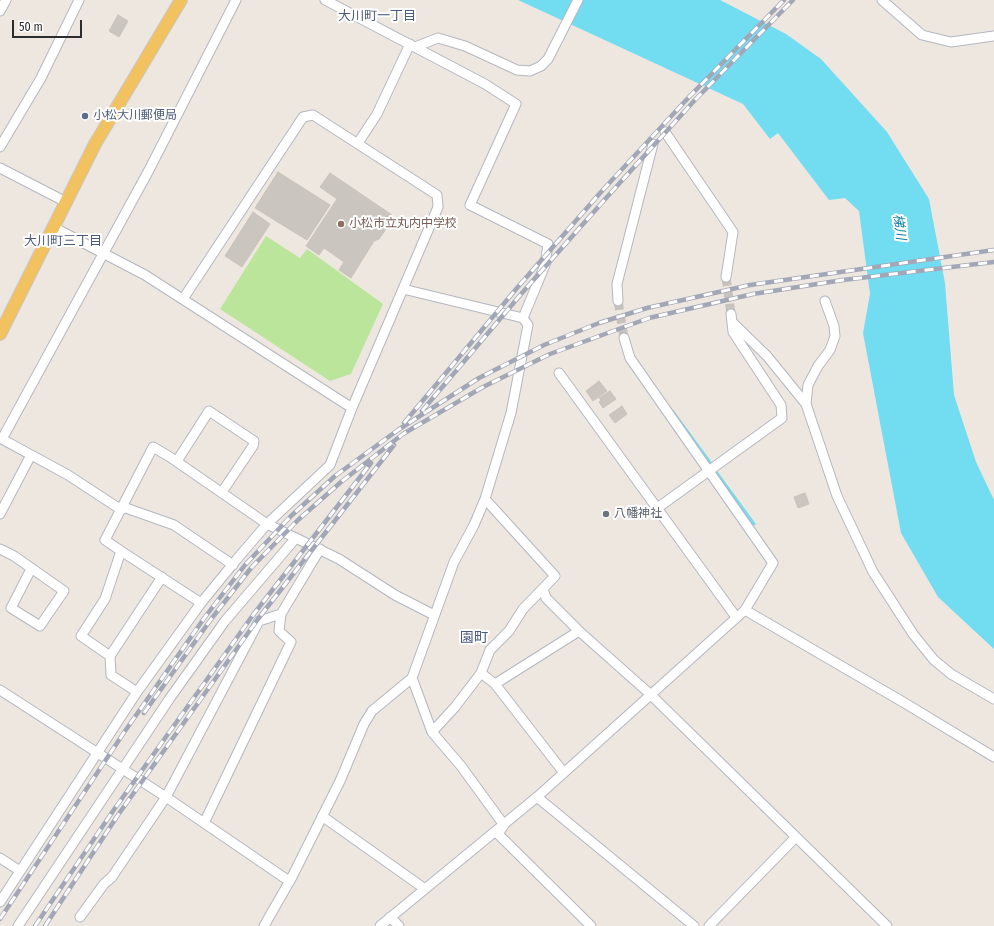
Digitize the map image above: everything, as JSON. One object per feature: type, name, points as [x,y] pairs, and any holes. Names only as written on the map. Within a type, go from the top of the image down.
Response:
[{"type":"main road","points":[[0,334],[95,144],[181,0]]},
{"type":"street","points":[[0,11],[6,0]]},
{"type":"street","points":[[0,147],[41,78],[79,0]]},
{"type":"street","points":[[233,565],[174,525],[126,508],[120,509],[68,475],[1,438],[148,170],[236,0]]},
{"type":"street","points":[[325,0],[485,84],[516,104],[470,205],[548,244],[545,265],[523,318]]},
{"type":"street","points":[[358,143],[377,114],[412,45],[438,38],[465,46],[512,69],[530,71],[541,66],[551,54],[578,0]]},
{"type":"street","points":[[882,0],[922,35],[951,42],[994,36]]},
{"type":"street","points":[[0,902],[138,692],[201,603],[267,524],[330,465],[352,408],[438,208],[437,196],[313,114],[303,117],[183,299]]},
{"type":"street","points":[[666,132],[734,232],[726,277]]},
{"type":"street","points":[[618,302],[617,284],[653,144]]},
{"type":"street","points":[[0,168],[66,202]]},
{"type":"street","points":[[53,227],[102,252],[183,299],[352,408]]},
{"type":"street","points":[[264,926],[289,881],[340,780],[364,724],[372,711],[412,678],[454,562],[485,499],[511,413],[524,338],[528,325],[523,318],[403,289]]},
{"type":"street","points":[[806,404],[808,385],[818,366],[830,350],[835,336],[834,326],[825,301]]},
{"type":"street","points":[[656,509],[782,418],[781,405],[733,332],[731,318],[767,356],[806,404],[838,496],[873,572],[913,634],[934,660],[951,674],[994,699]]},
{"type":"street","points":[[380,926],[537,797],[745,610],[773,564],[630,358],[624,338]]},
{"type":"street","points":[[559,373],[656,509],[736,617]]},
{"type":"street","points":[[177,461],[209,411],[254,441],[253,446],[222,492]]},
{"type":"street","points":[[201,603],[105,540],[153,447],[177,461],[267,524],[295,539],[320,549],[395,595],[434,615]]},
{"type":"street","points":[[0,514],[31,455]]},
{"type":"street","points":[[432,732],[455,707],[481,673],[490,650],[509,631],[523,609],[555,576],[485,499]]},
{"type":"street","points":[[18,926],[170,698],[225,621],[295,539]]},
{"type":"street","points":[[0,549],[32,569],[64,591],[40,626],[12,608],[32,569]]},
{"type":"street","points":[[204,823],[291,642],[279,630],[281,614],[320,549]]},
{"type":"street","points":[[110,656],[81,636],[105,599],[121,551]]},
{"type":"street","points":[[138,692],[111,675],[110,656],[162,577]]},
{"type":"street","points":[[543,589],[546,598],[579,631],[650,694],[887,926]]},
{"type":"street","points":[[745,610],[994,756]]},
{"type":"street","points":[[80,917],[104,884],[112,877],[166,797],[259,622],[281,614]]},
{"type":"street","points":[[495,684],[579,631]]},
{"type":"street","points":[[481,673],[495,684],[564,773]]},
{"type":"street","points":[[412,678],[432,732],[461,766],[504,825]]},
{"type":"street","points":[[0,690],[166,797],[289,881]]},
{"type":"street","points":[[537,797],[694,926]]},
{"type":"street","points":[[322,816],[425,889]]},
{"type":"street","points":[[504,825],[498,834],[591,926]]},
{"type":"street","points":[[709,926],[796,836]]},
{"type":"street","points":[[0,858],[20,871]]},
{"type":"street","points":[[390,917],[399,926]]},
{"type":"green space","points":[[266,236],[300,258],[307,249],[383,304],[351,374],[330,381],[220,309]]},
{"type":"water","name":"梯川","points":[[518,0],[720,0],[786,34],[821,59],[887,132],[929,199],[945,283],[954,395],[976,462],[994,500],[994,649],[938,597],[901,533],[863,333],[870,294],[859,211],[845,198],[829,200],[778,133],[770,139],[743,104]]},
{"type":"building","points":[[118,15],[128,21],[119,37],[109,31]]},
{"type":"building","points":[[278,172],[330,205],[307,240],[255,208]]},
{"type":"building","points":[[330,173],[392,215],[388,219],[388,226],[379,239],[374,241],[351,278],[339,270],[344,262],[324,248],[319,255],[306,246],[337,199],[320,187]]},
{"type":"building","points":[[253,212],[270,224],[242,267],[225,256]]},
{"type":"building","points":[[599,381],[607,391],[593,401],[586,391]]},
{"type":"building","points":[[610,391],[616,399],[603,408],[599,402],[601,400],[599,398]]},
{"type":"building","points":[[622,406],[627,414],[615,423],[609,415]]},
{"type":"building","points":[[805,493],[809,504],[798,508],[794,497]]},
{"type":"waterway","points":[[673,412],[711,464]]},
{"type":"waterway","points":[[716,472],[754,524]]},
{"type":"tunnel","points":[[726,277],[731,314]]},
{"type":"tunnel","points":[[618,301],[624,338]]},
{"type":"railway","points":[[404,423],[517,288],[601,192],[689,97],[784,0]]},
{"type":"railway","points":[[422,411],[522,293],[607,197],[694,101],[793,0]]},
{"type":"railway","points":[[0,919],[125,731],[205,617],[245,565],[291,516],[335,476],[398,430],[479,378],[544,345],[599,323],[647,308],[750,285],[994,250]]},
{"type":"railway","points":[[144,713],[212,618],[251,568],[298,520],[341,482],[403,434],[483,387],[550,354],[649,318],[753,294],[843,280],[994,262]]},
{"type":"railway","points":[[45,926],[118,815],[258,619],[394,445]]},
{"type":"railway","points":[[35,926],[113,811],[253,615],[371,463]]},
{"type":"place","name":"小松大川郵便局","points":[[85,116]]},
{"type":"place","name":"小松市立丸内中学校","points":[[341,224]]},
{"type":"place","name":"八幡神社","points":[[606,514]]},
{"type":"district","name":"大川町一丁目","points":[[377,16]]},
{"type":"district","name":"大川町三丁目","points":[[63,241]]},
{"type":"district","name":"園町","points":[[474,638]]}]
